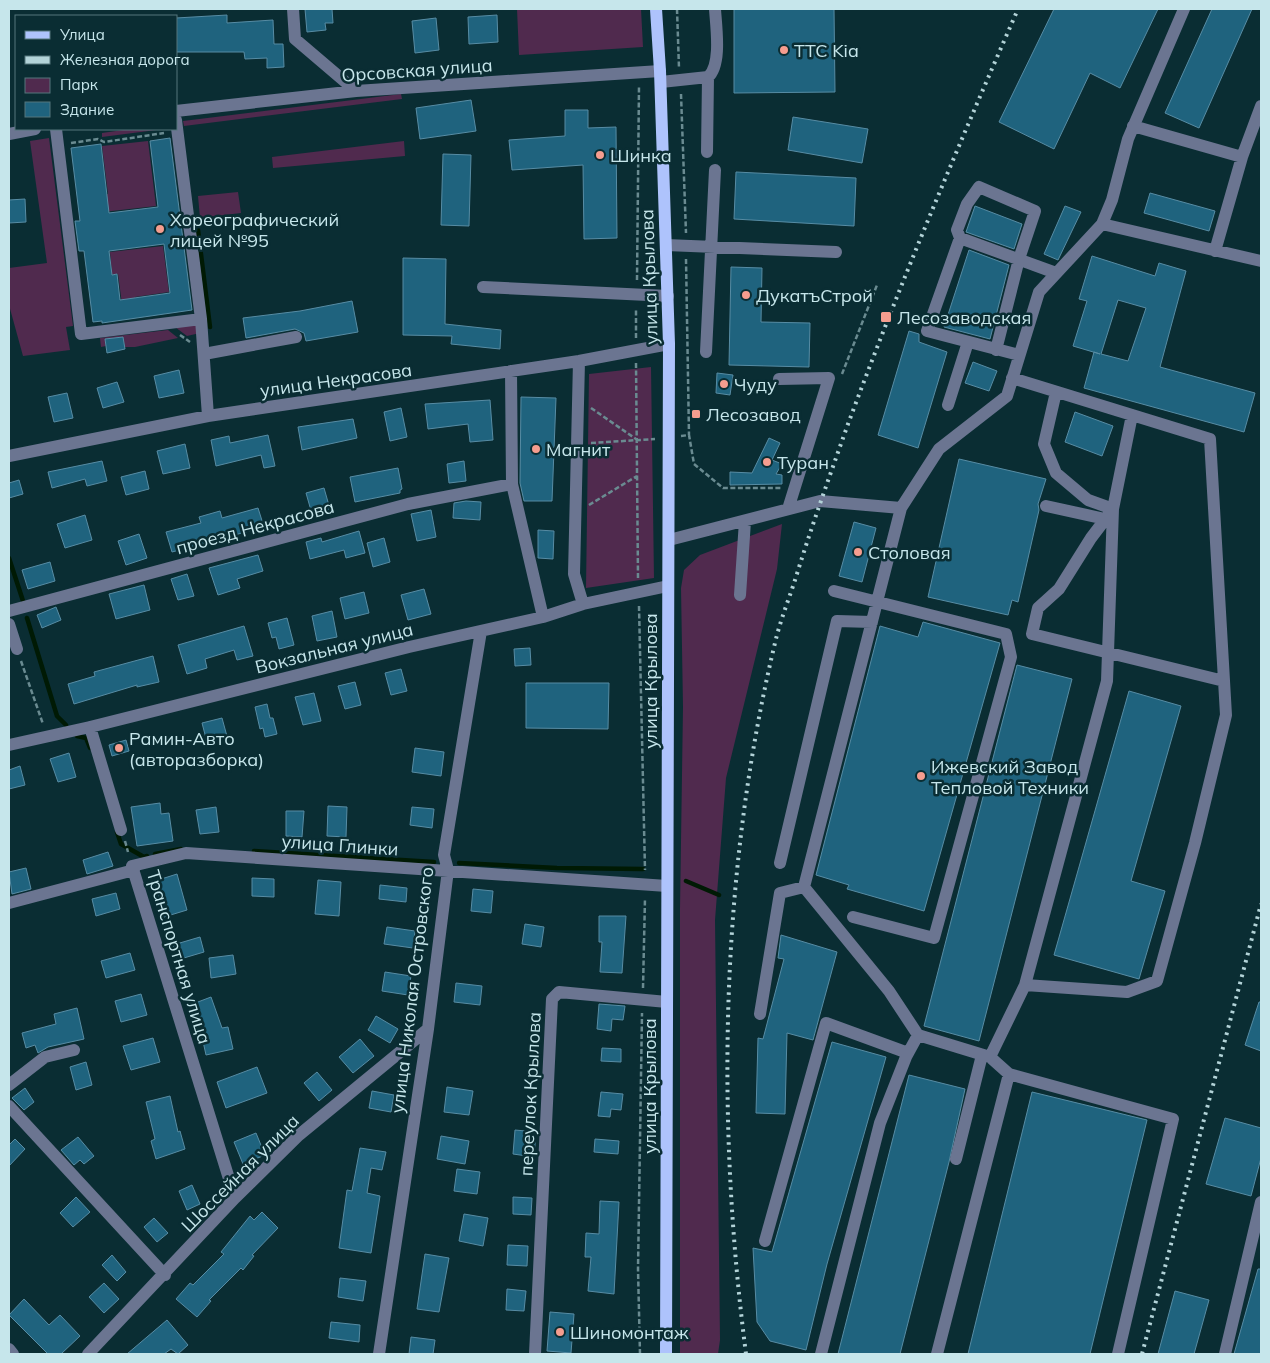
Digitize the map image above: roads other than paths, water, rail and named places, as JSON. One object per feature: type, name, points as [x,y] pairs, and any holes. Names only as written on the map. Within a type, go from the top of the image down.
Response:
[{"type":"main road","name":"улица Крылова","points":[[656,9],[661,76],[669,344],[666,1354]]},
{"type":"street","points":[[293,9],[295,39],[356,91]]},
{"type":"street","points":[[707,152],[708,77],[715,67],[715,9]]},
{"type":"street","points":[[804,887],[900,508],[939,449],[1006,396],[1039,292],[1102,224],[1112,200],[1133,126],[1184,9]]},
{"type":"street","name":"Орсовская улица","points":[[178,110],[356,91],[640,73],[680,80],[708,77]]},
{"type":"street","points":[[1215,251],[1242,157],[1261,106]]},
{"type":"street","points":[[1133,126],[1242,157]]},
{"type":"street","points":[[9,134],[30,130]]},
{"type":"street","points":[[56,130],[81,334],[201,318]]},
{"type":"street","points":[[178,130],[195,226],[208,416]]},
{"type":"street","points":[[706,352],[710,247],[716,170]]},
{"type":"street","points":[[996,350],[1019,259],[1035,211],[979,187],[967,204],[957,230],[960,238],[927,331],[996,350],[1019,355]]},
{"type":"street","points":[[1102,224],[1261,261]]},
{"type":"street","points":[[960,238],[1056,273]]},
{"type":"street","points":[[666,245],[836,252]]},
{"type":"street","points":[[484,287],[668,296]]},
{"type":"street","points":[[204,353],[296,338]]},
{"type":"street","points":[[948,404],[968,342]]},
{"type":"street","name":"улица Некрасова","points":[[9,456],[208,416],[579,361],[669,344]]},
{"type":"street","points":[[579,361],[574,574],[583,604]]},
{"type":"street","points":[[511,371],[512,484],[543,617]]},
{"type":"street","points":[[779,379],[829,378],[788,509]]},
{"type":"street","points":[[1012,378],[1210,439],[1226,715],[1195,843],[1157,981],[1127,992],[1025,985]]},
{"type":"street","points":[[1056,392],[1044,444],[1056,473],[1088,500],[1109,514]]},
{"type":"street","points":[[956,1159],[986,1056],[1025,985],[1107,681],[1109,652],[1109,514],[1132,415]]},
{"type":"street","name":"проезд Некрасова","points":[[9,611],[408,504],[512,484]]},
{"type":"street","points":[[669,540],[820,501],[900,508]]},
{"type":"street","points":[[1046,506],[1109,514]]},
{"type":"street","points":[[1109,514],[1059,589],[1038,608],[1032,634],[1224,681]]},
{"type":"street","points":[[740,595],[745,520]]},
{"type":"street","name":"Вокзальная улица","points":[[9,745],[90,727],[409,647],[543,617],[583,604],[668,586]]},
{"type":"street","points":[[834,591],[877,600],[1006,634],[1011,657],[934,938],[853,917]]},
{"type":"street","points":[[780,863],[837,621],[872,622]]},
{"type":"street","points":[[9,624],[17,649]]},
{"type":"street","name":"улица Николая Островского","points":[[380,1354],[428,1029],[448,870],[444,855],[480,631]]},
{"type":"street","points":[[90,727],[121,830]]},
{"type":"street","name":"улица Глинки","points":[[9,903],[186,853],[667,886]]},
{"type":"street","name":"Транспортная улица","points":[[133,868],[235,1198]]},
{"type":"street","points":[[760,1014],[780,893],[804,887]]},
{"type":"street","points":[[804,887],[888,991],[918,1035],[986,1056],[1009,1074],[1172,1119],[1118,1354]]},
{"type":"street","name":"переулок Крылова","points":[[535,1354],[552,999],[559,992],[667,1002]]},
{"type":"street","points":[[765,1242],[826,1023],[908,1053]]},
{"type":"street","name":"Шоссейная улица","points":[[88,1354],[165,1275],[235,1198],[299,1135],[428,1029]]},
{"type":"street","points":[[821,1354],[880,1123],[908,1053],[918,1035]]},
{"type":"street","points":[[9,1085],[45,1058],[74,1050]]},
{"type":"street","points":[[937,1354],[1009,1074]]},
{"type":"street","points":[[9,1106],[165,1275]]},
{"type":"street","points":[[1225,1354],[1261,1202]]},
{"type":"street","points":[[9,1349],[13,1354]]},
{"type":"waterway","points":[[198,230],[210,327]]},
{"type":"waterway","points":[[9,558],[24,604]]},
{"type":"waterway","points":[[27,618],[57,716],[66,725]]},
{"type":"waterway","points":[[77,736],[86,738],[90,748]]},
{"type":"waterway","points":[[117,832],[121,844],[144,857],[147,856]]},
{"type":"waterway","points":[[155,854],[181,849]]},
{"type":"waterway","points":[[254,851],[434,862]]},
{"type":"waterway","points":[[459,863],[557,868],[643,869]]},
{"type":"waterway","points":[[686,881],[719,895]]},
{"type":"railway","points":[[746,1354],[736,1266],[730,1177],[727,1087],[734,907],[743,818],[757,730],[779,626],[848,424],[930,215],[1018,9]]},
{"type":"railway","points":[[1142,1354],[1261,904]]},
{"type":"place","name":"ТТС Kia","points":[[784,50]]},
{"type":"place","name":"Шинка","points":[[600,155]]},
{"type":"place","name":"Хореографический лицей №95","points":[[160,229]]},
{"type":"place","name":"ДукатъСтрой","points":[[746,295]]},
{"type":"place","name":"Лесозаводская","points":[[886,317]]},
{"type":"place","name":"Чуду","points":[[724,384]]},
{"type":"place","name":"Лесозавод","points":[[696,414]]},
{"type":"place","name":"Магнит","points":[[536,449]]},
{"type":"place","name":"Туран","points":[[767,462]]},
{"type":"place","name":"Столовая","points":[[858,552]]},
{"type":"place","name":"Рамин-Авто (авторазборка)","points":[[119,748]]},
{"type":"place","name":"Ижевский Завод Тепловой Техники","points":[[921,776]]},
{"type":"place","name":"Шиномонтаж","points":[[560,1332]]}]
